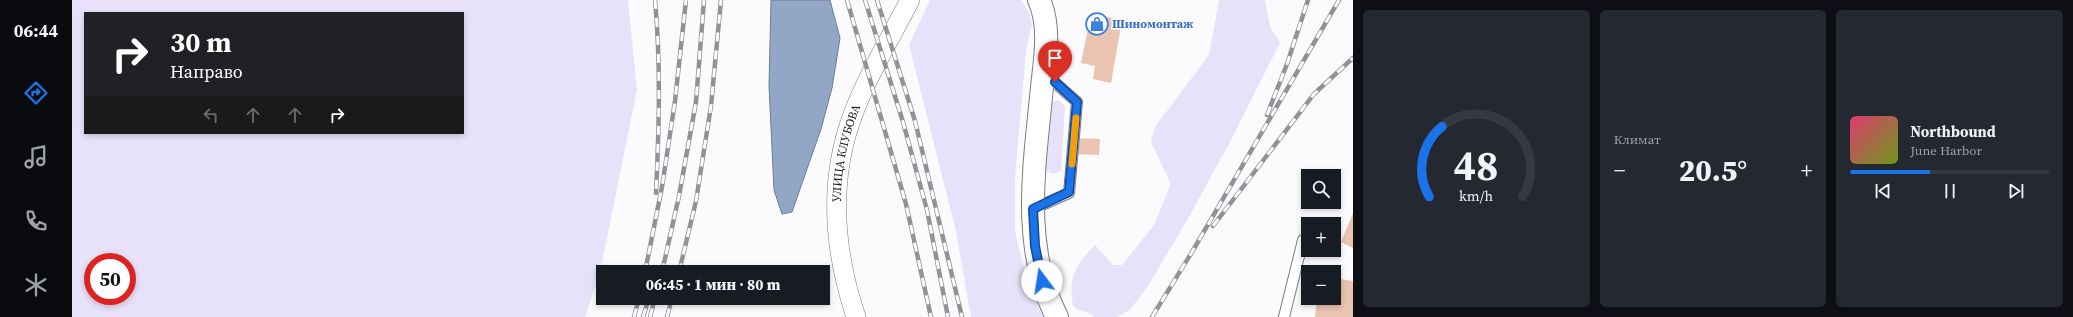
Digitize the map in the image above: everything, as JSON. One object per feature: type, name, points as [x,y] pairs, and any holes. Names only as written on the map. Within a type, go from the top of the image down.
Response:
[{"type":"main road","points":[[1039,0],[1043,11],[1045,29],[1044,73],[1033,209],[1038,263],[1046,293],[1057,317]]},
{"type":"street","name":"УЛИЦА КЛУБОВА","points":[[856,317],[841,256],[835,214],[838,176],[845,141],[852,117],[878,60],[910,0]]},
{"type":"lane","points":[[1033,209],[1069,192],[1077,102],[1044,73]]},
{"type":"lane","points":[[1284,317],[1301,248]]},
{"type":"shaded area","points":[[72,0],[628,0],[637,90],[601,265],[596,265],[596,284],[585,317],[72,317]]},
{"type":"shaded area","points":[[930,0],[1021,0],[1029,12],[1032,24],[1026,51],[1015,178],[1015,231],[1027,282],[1043,317],[971,317],[956,231],[909,45]]},
{"type":"shaded area","points":[[1219,0],[1265,0],[1270,27],[1280,43],[1231,140],[1189,217],[1148,286],[1130,310],[1117,317],[1094,317],[1089,313],[1078,310],[1073,306],[1072,279],[1082,259],[1095,245],[1113,265],[1122,265],[1154,225],[1171,184],[1151,142],[1155,127],[1209,55]]},
{"type":"shaded area","points":[[1059,100],[1065,106],[1061,171],[1053,174],[1046,171],[1045,168],[1050,105],[1054,101]]},
{"type":"water","points":[[771,0],[830,0],[840,38],[832,88],[821,129],[792,212],[782,214],[774,190],[769,85]]},
{"type":"building","points":[[1091,14],[1122,20],[1111,83],[1093,79],[1095,66],[1081,63]]},
{"type":"building","points":[[1069,138],[1100,139],[1099,155],[1069,154]]},
{"type":"building","points":[[1353,213],[1353,248],[1341,242]]},
{"type":"building","points":[[1341,279],[1353,281],[1353,317],[1315,317],[1316,305],[1341,305]]},
{"type":"railway","points":[[655,0],[659,96],[656,193]]},
{"type":"railway","points":[[646,265],[662,187],[675,101],[686,0]]},
{"type":"railway","points":[[664,265],[679,196],[696,102],[704,0]]},
{"type":"railway","points":[[681,265],[696,201],[711,106],[721,0]]},
{"type":"railway","points":[[847,0],[906,204],[931,317]]},
{"type":"railway","points":[[865,0],[903,122],[927,210],[948,317]]},
{"type":"railway","points":[[877,0],[915,121],[962,317]]},
{"type":"railway","points":[[1267,115],[1287,64],[1308,0]]},
{"type":"railway","points":[[1152,317],[1192,252],[1339,0]]},
{"type":"railway","points":[[1213,226],[1314,94],[1353,58]]},
{"type":"railway","points":[[634,317],[637,305]]},
{"type":"railway","points":[[643,317],[647,305]]},
{"type":"railway","points":[[650,317],[653,305]]},
{"type":"railway","points":[[667,317],[670,305]]},
{"type":"slow traffic","points":[[1072,164],[1076,118]]},
{"type":"place","name":"Шиномонтаж","points":[[1097,24]]},
{"type":"route","points":[[1042,281],[1036,257],[1033,209],[1069,192],[1077,102],[1055,82]]}]
